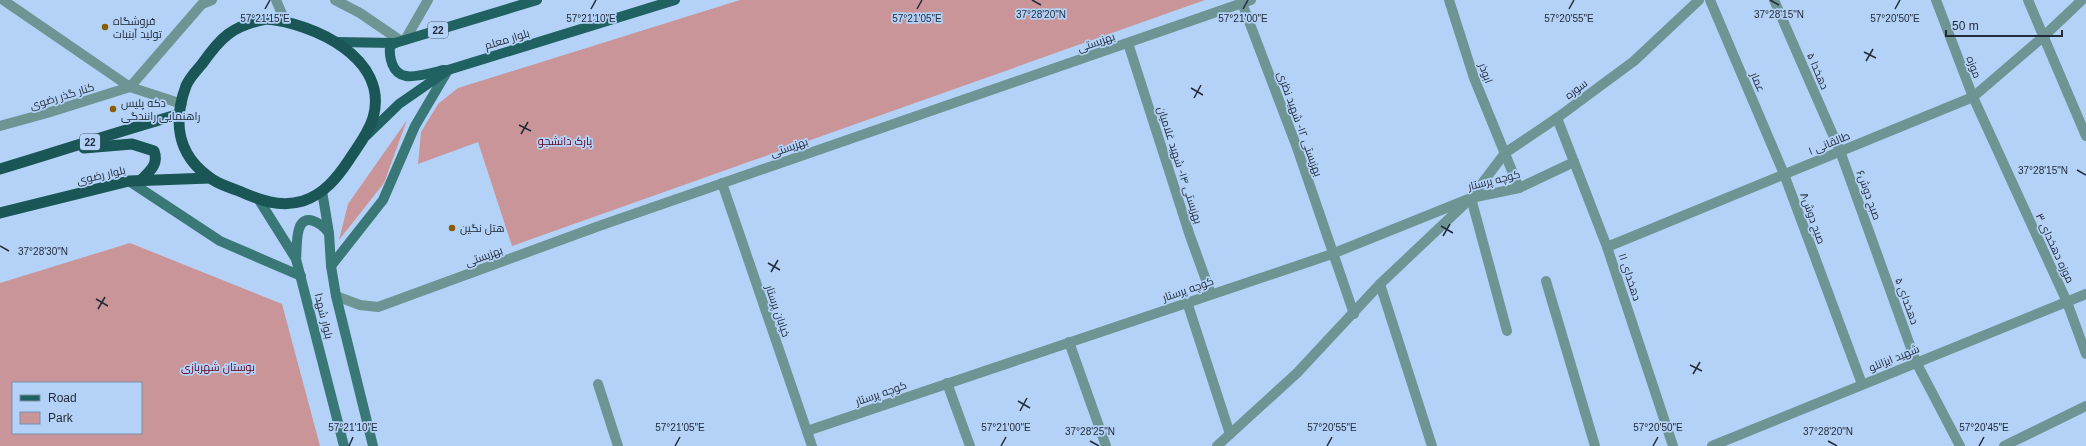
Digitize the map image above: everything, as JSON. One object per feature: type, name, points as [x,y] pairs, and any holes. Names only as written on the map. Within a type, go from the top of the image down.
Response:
[{"type":"highway","points":[[266,19],[285,20],[336,42],[354,54],[368,72],[374,94],[373,117],[365,137],[337,177],[322,191],[302,201],[280,204],[259,200],[210,178],[194,164],[183,146],[178,126],[186,85],[215,46],[228,32],[246,23],[266,19]]},
{"type":"highway","name":"22","points":[[0,169],[70,148],[181,109]]},
{"type":"highway","points":[[70,148],[105,148],[132,144],[146,147],[154,151],[157,158],[155,165],[141,180]]},
{"type":"highway","name":"بلوار رضوی","points":[[0,213],[129,181],[210,178]]},
{"type":"main road","name":"22","points":[[336,42],[401,41],[537,0]]},
{"type":"main road","name":"بلوار معلم","points":[[365,137],[399,104],[448,70],[675,0]]},
{"type":"main road","points":[[401,41],[390,46],[389,53],[394,68],[400,73],[407,76],[448,70]]},
{"type":"main road","points":[[331,266],[383,200],[415,126],[448,70]]},
{"type":"main road","points":[[129,181],[220,241],[301,276]]},
{"type":"main road","name":"بلوار شهدا","points":[[322,191],[329,234],[331,266],[336,296],[373,446]]},
{"type":"main road","name":"بلوار شهدا","points":[[259,200],[296,259],[344,446]]},
{"type":"main road","points":[[296,259],[299,229],[303,222],[311,219],[321,223],[329,234]]},
{"type":"street","points":[[3,0],[130,86],[181,109]]},
{"type":"street","points":[[130,86],[202,4],[212,0]]},
{"type":"street","points":[[276,0],[285,20]]},
{"type":"street","points":[[335,0],[360,13],[401,41],[428,0]]},
{"type":"street","name":"ابوذر","points":[[1449,0],[1474,78],[1520,188]]},
{"type":"street","name":"سوره","points":[[1217,446],[1297,373],[1354,314],[1380,284],[1471,198],[1505,153],[1557,118],[1634,61],[1699,0]]},
{"type":"street","name":"عمار","points":[[1710,0],[1784,174]]},
{"type":"street","name":"دهخدا ۵","points":[[1774,0],[1840,151]]},
{"type":"street","name":"موزه","points":[[1936,0],[1973,97],[2018,199]]},
{"type":"street","points":[[2028,0],[2086,136]]},
{"type":"street","name":"طالقانی ۱","points":[[1607,247],[1973,97],[2044,36],[2082,0]]},
{"type":"street","name":"بهزیستی","points":[[336,296],[360,305],[378,307],[722,183],[1246,2]]},
{"type":"street","name":"بهزیستی ۱۲- شهید نظری","points":[[1246,2],[1354,314]]},
{"type":"street","name":"بهزیستی ۱۴- شهید غلامیان","points":[[1128,43],[1190,236],[1211,294]]},
{"type":"street","name":"کنار گذر رضوی","points":[[0,126],[48,113],[130,86]]},
{"type":"street","name":"دهخدای ۱۱","points":[[1557,118],[1607,247],[1672,446]]},
{"type":"street","name":"صبح دوش۶","points":[[1840,151],[1875,248]]},
{"type":"street","name":"کوچه پرستار","points":[[807,431],[1332,254],[1471,198],[1520,188],[1574,162]]},
{"type":"street","name":"صبح دوش۸","points":[[1784,174],[1862,384]]},
{"type":"street","name":"خیابان پرستار","points":[[722,183],[812,446]]},
{"type":"street","points":[[1471,198],[1507,331]]},
{"type":"street","name":"موزه دهخدای ۳","points":[[2018,199],[2067,302],[2086,354]]},
{"type":"street","name":"دهخدای ۵","points":[[1875,248],[1916,362],[1960,446]]},
{"type":"street","points":[[1546,281],[1595,446]]},
{"type":"street","points":[[1380,284],[1432,446]]},
{"type":"street","name":"شهید ایزانلو","points":[[1712,446],[2086,294]]},
{"type":"street","points":[[1187,302],[1230,434]]},
{"type":"street","points":[[1069,342],[1106,446]]},
{"type":"street","points":[[947,383],[970,446]]},
{"type":"street","points":[[598,384],[618,446]]},
{"type":"street","points":[[2004,446],[2086,406]]},
{"type":"green space","name":"پارک دانشجو","points":[[740,0],[1205,0],[512,246],[478,142],[418,164],[421,132],[438,104],[458,88]]},
{"type":"green space","points":[[407,120],[384,183],[339,240],[348,204]]},
{"type":"green space","name":"بوستان شهربازی","points":[[130,243],[282,304],[320,446],[0,446],[0,283]]},
{"type":"place","name":"فروشگاه تولید آبنبات","points":[[105,27]]},
{"type":"place","name":"دکه پلیس راهنمایی رانندگی","points":[[113,109]]},
{"type":"place","name":"هتل نگین","points":[[452,228]]}]
